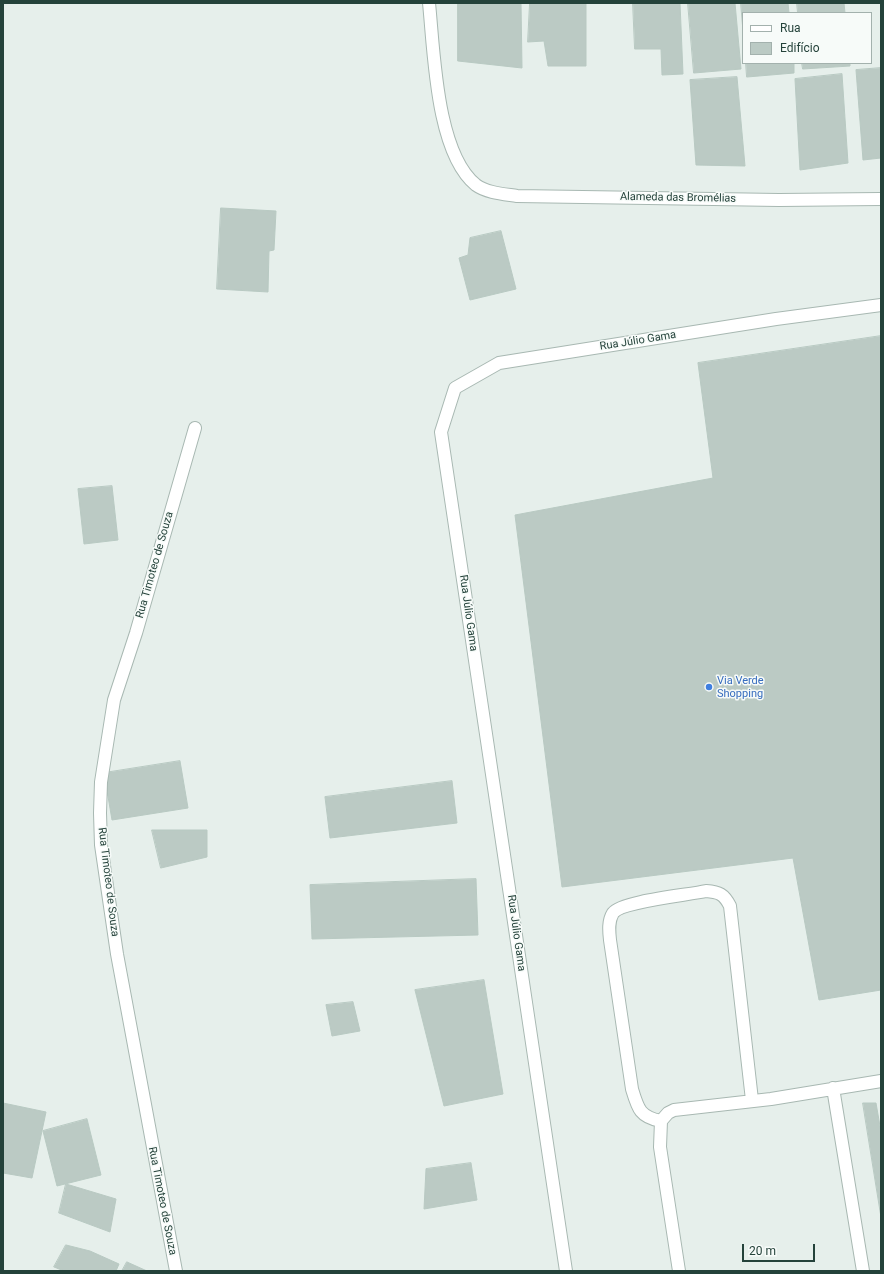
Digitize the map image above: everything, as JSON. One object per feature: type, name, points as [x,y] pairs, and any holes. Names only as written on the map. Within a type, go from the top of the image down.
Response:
[{"type":"street","name":"Alameda das Bromélias","points":[[429,3],[441,110],[459,166],[476,186],[496,193],[517,196],[779,200],[881,199]]},
{"type":"street","name":"Rua Júlio Gama","points":[[566,1271],[441,432],[455,388],[499,363],[776,319],[881,305]]},
{"type":"street","name":"Rua Timoteo de Souza","points":[[176,1271],[118,954],[101,845],[100,814],[101,782],[114,700],[136,633],[195,428]]},
{"type":"street","points":[[661,1121],[645,1116],[636,1103],[632,1089],[610,940],[610,920],[614,912],[629,904],[706,891],[724,895],[730,906],[752,1100]]},
{"type":"street","points":[[679,1271],[660,1147],[661,1121],[668,1113],[674,1110],[771,1099],[881,1081]]},
{"type":"street","points":[[833,1088],[863,1271]]},
{"type":"building","points":[[458,3],[521,3],[522,68],[458,61]]},
{"type":"building","points":[[530,3],[586,3],[586,66],[548,66],[544,41],[528,42]]},
{"type":"building","points":[[633,3],[680,3],[683,74],[662,75],[661,49],[635,49]]},
{"type":"building","points":[[688,3],[735,3],[741,69],[694,73]]},
{"type":"building","points":[[741,3],[788,3],[789,12],[742,12],[742,17]]},
{"type":"building","points":[[797,3],[844,3],[845,12],[798,12]]},
{"type":"building","points":[[746,64],[794,64],[794,73],[747,77]]},
{"type":"building","points":[[802,64],[850,64],[850,66],[803,69]]},
{"type":"building","points":[[881,68],[881,158],[863,160],[856,70]]},
{"type":"building","points":[[842,74],[848,163],[800,170],[795,79]]},
{"type":"building","points":[[737,77],[745,166],[696,165],[690,80]]},
{"type":"building","points":[[221,208],[276,211],[274,250],[269,251],[268,292],[217,289]]},
{"type":"building","points":[[501,231],[516,289],[470,300],[459,258],[468,255],[470,238]]},
{"type":"building","name":"Via Verde Shopping","points":[[881,336],[881,990],[819,1000],[793,858],[562,887],[515,515],[713,478],[698,363]]},
{"type":"building","points":[[112,486],[118,540],[84,544],[78,489]]},
{"type":"building","points":[[180,761],[188,808],[112,820],[104,773]]},
{"type":"building","points":[[452,781],[457,823],[330,838],[325,797]]},
{"type":"building","points":[[152,830],[207,830],[207,857],[161,868]]},
{"type":"building","points":[[476,879],[478,935],[312,939],[310,885]]},
{"type":"building","points":[[484,980],[503,1094],[444,1106],[415,990]]},
{"type":"building","points":[[353,1002],[360,1031],[332,1036],[326,1005]]},
{"type":"building","points":[[3,1103],[46,1112],[32,1178],[3,1173]]},
{"type":"building","points":[[863,1103],[876,1103],[881,1132],[881,1217]]},
{"type":"building","points":[[87,1119],[101,1175],[57,1186],[43,1131]]},
{"type":"building","points":[[471,1163],[477,1200],[424,1209],[426,1169]]},
{"type":"building","points":[[66,1184],[116,1199],[110,1232],[59,1213]]},
{"type":"building","points":[[66,1245],[90,1251],[119,1264],[116,1271],[64,1271],[54,1267]]},
{"type":"building","points":[[127,1262],[147,1271],[122,1271]]},
{"type":"place","name":"Via Verde Shopping","points":[[709,687]]}]
